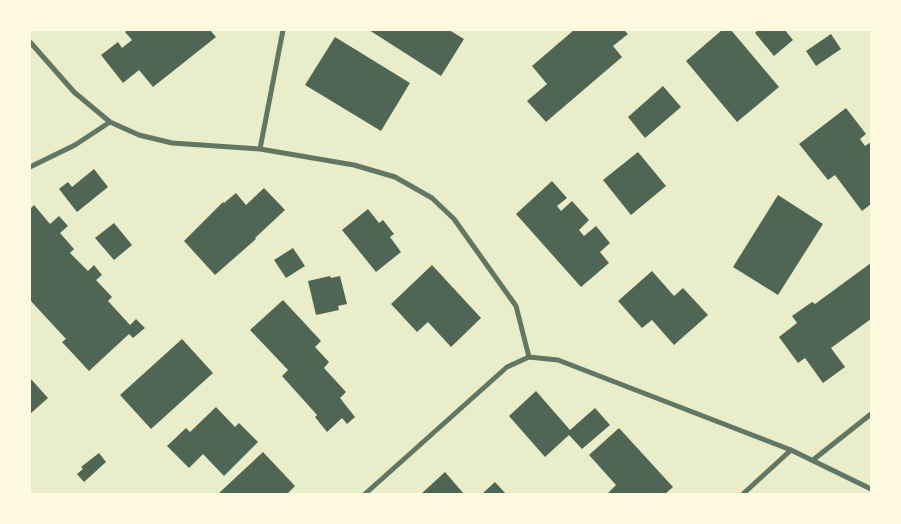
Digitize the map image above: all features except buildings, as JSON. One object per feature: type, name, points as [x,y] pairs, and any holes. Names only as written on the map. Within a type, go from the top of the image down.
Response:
[{"type":"street","points":[[260,149],[283,30]]},
{"type":"street","points":[[30,42],[74,92],[110,122],[140,134],[172,143],[260,149],[354,165],[395,177],[432,198],[454,219],[516,306],[529,356]]},
{"type":"street","points":[[30,167],[75,145],[110,122]]},
{"type":"street","points":[[365,494],[507,367],[529,356],[558,360],[791,450],[871,489]]},
{"type":"street","points":[[813,460],[871,414]]},
{"type":"street","points":[[743,494],[791,450]]}]
